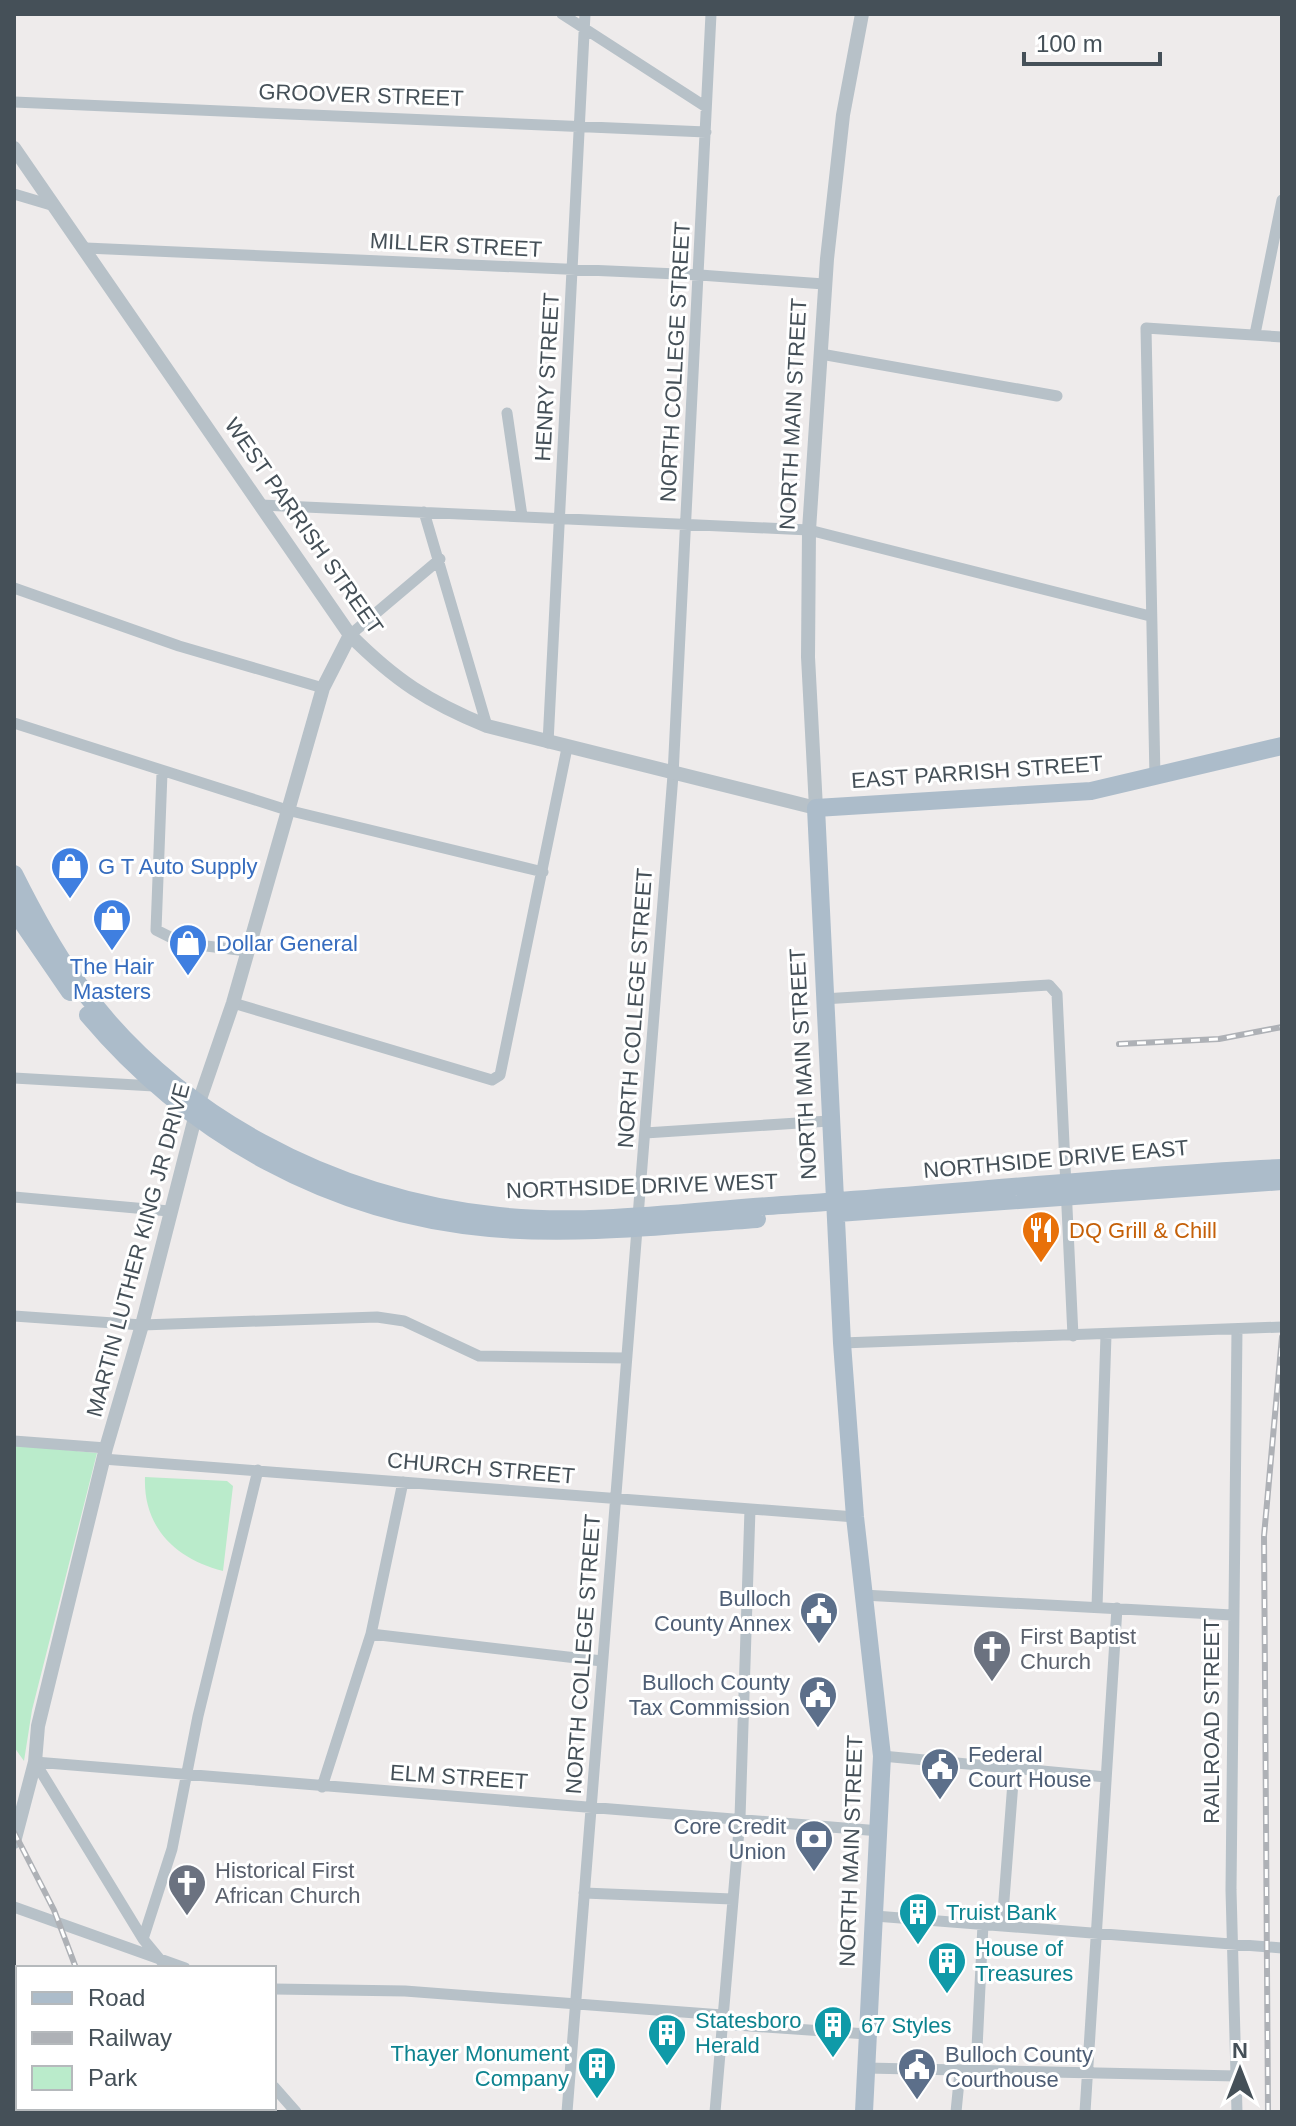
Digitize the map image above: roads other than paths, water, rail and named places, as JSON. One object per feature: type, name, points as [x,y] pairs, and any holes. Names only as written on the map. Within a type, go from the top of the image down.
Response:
[{"type":"main road","name":"EAST PARRISH STREET","points":[[816,808],[1091,791],[1282,746]]},
{"type":"main road","name":"NORTH MAIN STREET","points":[[816,808],[842,1343],[855,1517],[882,1756],[864,2112]]},
{"type":"main road","name":"NORTHSIDE DRIVE WEST","points":[[14,874],[75,980],[152,1066],[240,1147],[310,1182],[417,1217],[518,1230],[834,1208]]},
{"type":"main road","name":"NORTHSIDE DRIVE WEST","points":[[14,902],[47,961],[121,1055],[154,1086],[197,1110]]},
{"type":"main road","name":"NORTHSIDE DRIVE EAST","points":[[834,1208],[1282,1168]]},
{"type":"main road","name":"NORTHSIDE DRIVE EAST","points":[[1065,1189],[1282,1181]]},
{"type":"street","points":[[562,14],[706,107]]},
{"type":"street","name":"HENRY STREET","points":[[548,743],[585,14]]},
{"type":"street","name":"NORTH COLLEGE STREET","points":[[567,2112],[673,775],[711,14]]},
{"type":"street","name":"NORTH MAIN STREET","points":[[816,808],[808,657],[809,530],[824,284],[843,115],[862,14]]},
{"type":"street","name":"GROOVER STREET","points":[[14,102],[578,124],[706,132]]},
{"type":"street","name":"WEST PARRISH STREET","points":[[14,148],[51,205],[86,248],[350,635],[408,688],[436,705],[487,726],[673,775],[816,808]]},
{"type":"street","points":[[14,194],[51,205]]},
{"type":"street","points":[[1255,334],[1282,200]]},
{"type":"street","name":"MILLER STREET","points":[[86,248],[700,275],[824,284]]},
{"type":"street","points":[[1155,778],[1144,366],[1146,328],[1282,337]]},
{"type":"street","points":[[821,354],[1057,396]]},
{"type":"street","points":[[507,413],[522,516]]},
{"type":"street","points":[[261,505],[809,530],[1150,616]]},
{"type":"street","points":[[424,512],[487,726]]},
{"type":"street","name":"MARTIN LUTHER KING JR DRIVE","points":[[14,1842],[35,1762],[38,1726],[169,1211],[197,1110],[233,1003],[323,688],[350,635],[440,559]]},
{"type":"street","points":[[14,588],[179,646],[323,688]]},
{"type":"street","points":[[14,723],[162,773],[287,810],[543,872]]},
{"type":"street","points":[[233,1003],[492,1080],[500,1075],[567,748]]},
{"type":"street","points":[[162,773],[156,930],[182,943],[247,951]]},
{"type":"street","points":[[823,999],[1049,985],[1057,994],[1073,1336]]},
{"type":"street","points":[[14,1078],[154,1086]]},
{"type":"street","points":[[645,1133],[829,1121]]},
{"type":"street","points":[[14,1197],[169,1211]]},
{"type":"street","points":[[14,1316],[142,1325],[377,1317],[404,1321],[479,1356],[626,1358]]},
{"type":"street","points":[[842,1343],[1282,1327]]},
{"type":"street","name":"RAILROAD STREET","points":[[1237,1329],[1232,1615],[1237,2112]]},
{"type":"street","points":[[1097,1607],[1106,1335]]},
{"type":"street","name":"CHURCH STREET","points":[[14,1441],[258,1470],[855,1517]]},
{"type":"street","points":[[143,1939],[172,1849],[186,1775],[258,1470]]},
{"type":"street","points":[[322,1787],[371,1634],[403,1482]]},
{"type":"street","points":[[715,2112],[740,1818],[750,1509]]},
{"type":"street","points":[[863,1595],[1232,1615]]},
{"type":"street","points":[[1085,2112],[1117,1608]]},
{"type":"street","points":[[371,1634],[602,1661]]},
{"type":"street","points":[[882,1756],[1106,1777]]},
{"type":"street","points":[[35,1762],[143,1939],[163,1964]]},
{"type":"street","name":"ELM STREET","points":[[35,1762],[880,1831]]},
{"type":"street","points":[[1002,1926],[1014,1769]]},
{"type":"street","points":[[584,1893],[732,1899]]},
{"type":"street","points":[[14,1907],[163,1964]]},
{"type":"street","points":[[875,1916],[1282,1948]]},
{"type":"street","points":[[976,2069],[983,1924]]},
{"type":"street","points":[[276,1989],[405,1991],[575,2004],[867,2034]]},
{"type":"street","points":[[866,2068],[1237,2076]]},
{"type":"street","points":[[956,2112],[960,2071]]},
{"type":"street","points":[[276,2089],[296,2112]]},
{"type":"railway","points":[[1119,1044],[1219,1039],[1282,1027]]},
{"type":"railway","points":[[1268,2112],[1264,1536],[1282,1337]]},
{"type":"railway","points":[[14,1832],[54,1910],[75,1966]]},
{"type":"place","name":"G T Auto Supply","points":[[70,900]]},
{"type":"place","name":"The Hair Masters","points":[[112,952]]},
{"type":"place","name":"Dollar General","points":[[188,977]]},
{"type":"place","name":"DQ Grill & Chill","points":[[1041,1264]]},
{"type":"place","name":"Bulloch County Annex","points":[[819,1645]]},
{"type":"place","name":"First Baptist Church","points":[[992,1683]]},
{"type":"place","name":"Bulloch County Tax Commission","points":[[818,1729]]},
{"type":"place","name":"Federal Court House","points":[[940,1801]]},
{"type":"place","name":"Core Credit Union","points":[[814,1873]]},
{"type":"place","name":"Historical First African Church","points":[[187,1917]]},
{"type":"place","name":"Truist Bank","points":[[918,1946]]},
{"type":"place","name":"House of Treasures","points":[[947,1995]]},
{"type":"place","name":"67 Styles","points":[[833,2059]]},
{"type":"place","name":"Statesboro Herald","points":[[667,2067]]},
{"type":"place","name":"Thayer Monument Company","points":[[597,2100]]},
{"type":"place","name":"Bulloch County Courthouse","points":[[917,2101]]}]
